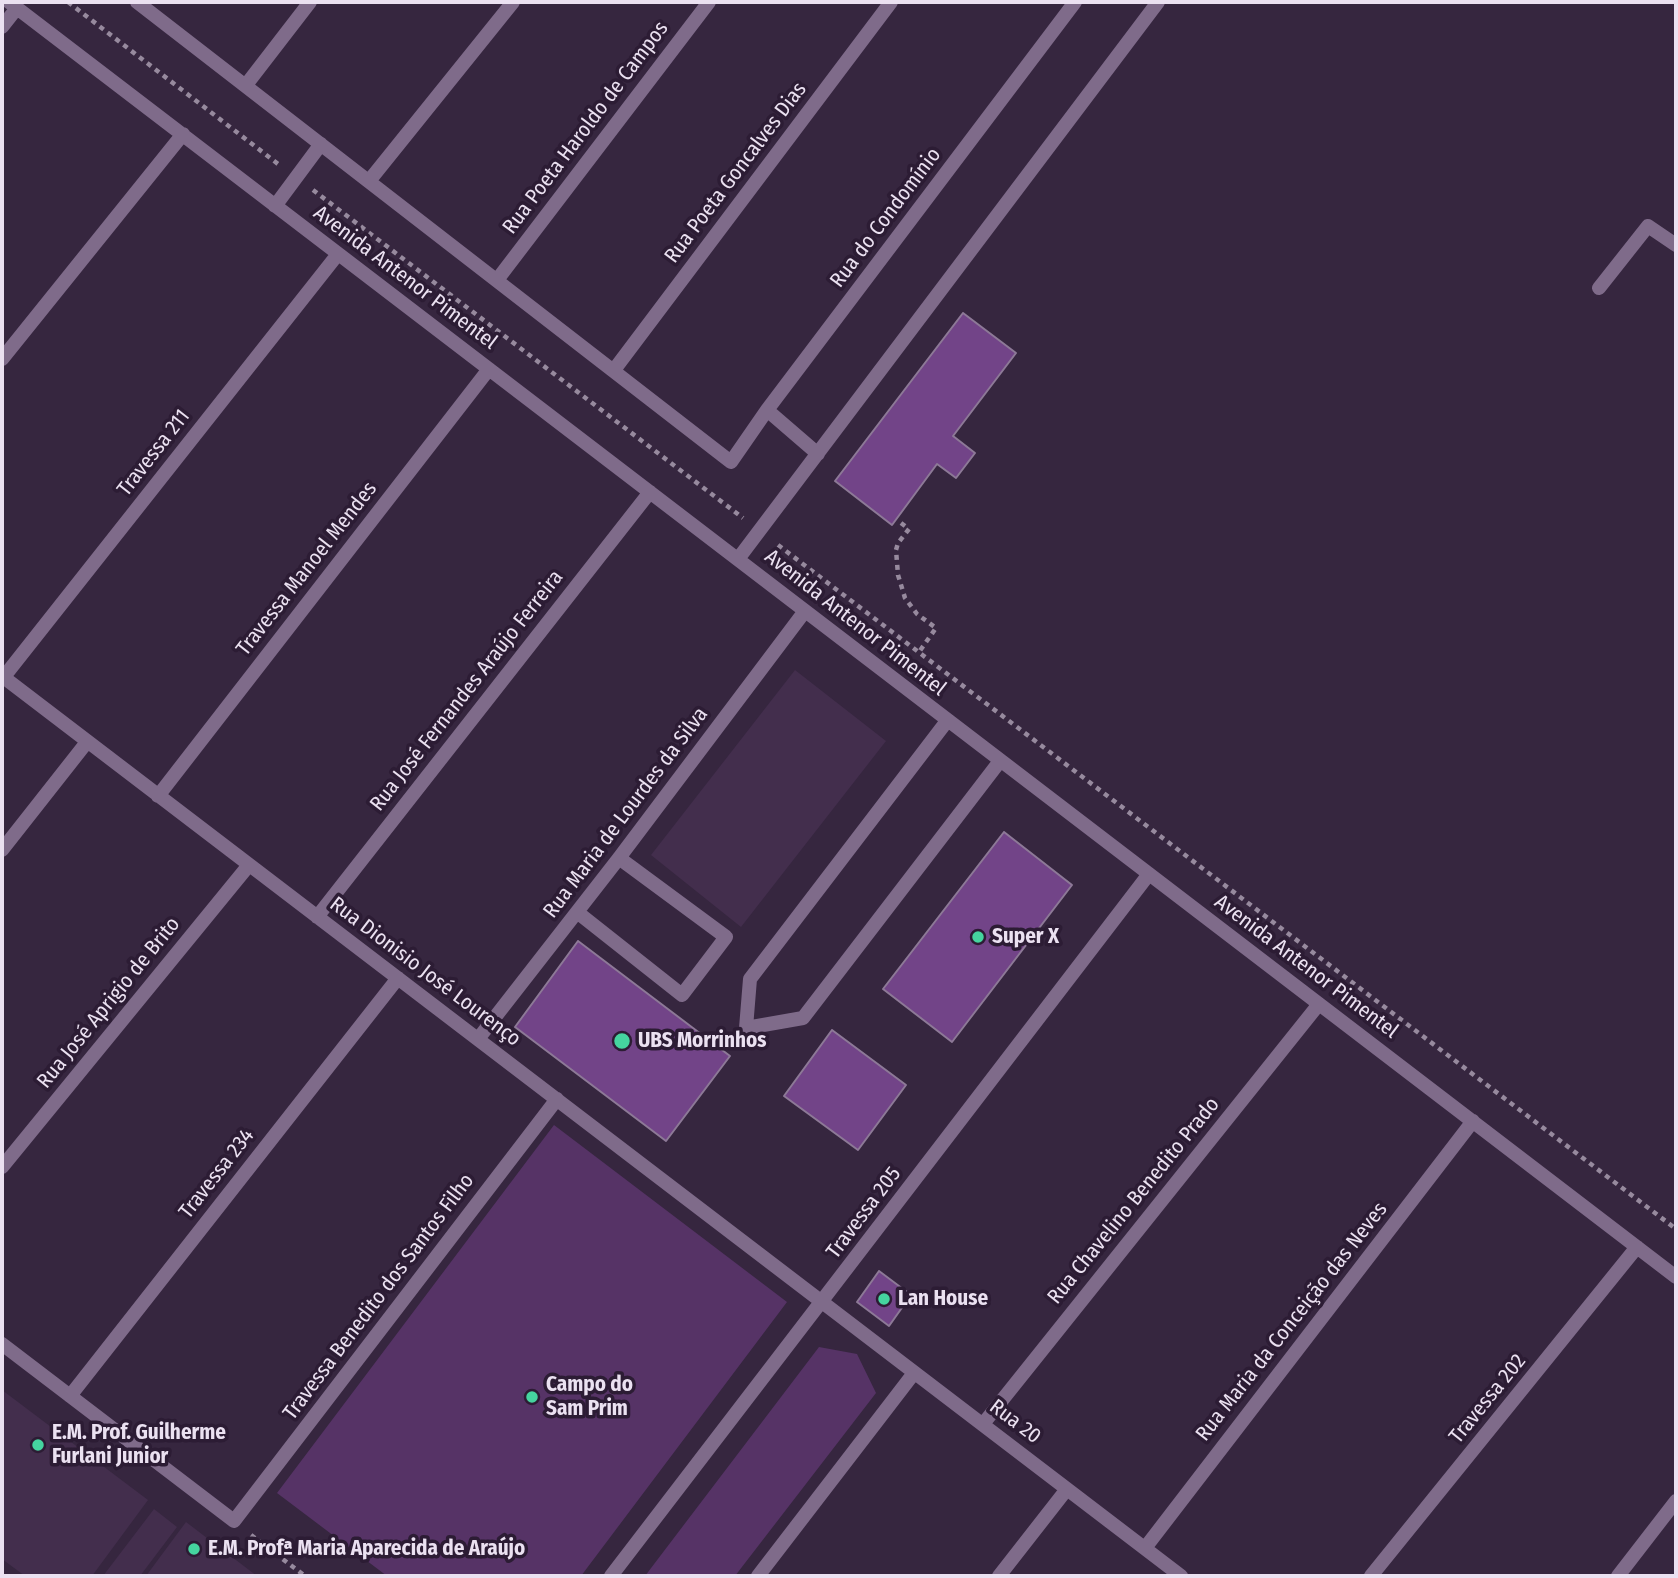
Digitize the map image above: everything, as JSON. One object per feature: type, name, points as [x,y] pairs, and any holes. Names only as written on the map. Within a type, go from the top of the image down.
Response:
[{"type":"street","points":[[137,2],[614,370]]},
{"type":"street","points":[[246,85],[310,2]]},
{"type":"street","points":[[369,181],[513,2]]},
{"type":"street","name":"Rua Poeta Haroldo de Campos","points":[[497,280],[709,2]]},
{"type":"street","name":"Rua Poeta Goncalves Dias","points":[[614,370],[891,2]]},
{"type":"street","name":"Rua do Condomínio","points":[[614,370],[731,462],[767,410],[1075,2]]},
{"type":"street","points":[[738,559],[1158,2]]},
{"type":"street","points":[[2,27],[13,5]]},
{"type":"street","name":"Avenida Antenor Pimentel","points":[[13,5],[1676,1277]]},
{"type":"street","points":[[2,359],[183,134]]},
{"type":"street","points":[[275,206],[321,144]]},
{"type":"street","points":[[1599,288],[1648,226],[1676,245]]},
{"type":"street","name":"Travessa 211","points":[[2,677],[338,254]]},
{"type":"street","name":"Travessa Manoel Mendes","points":[[158,796],[489,369]]},
{"type":"street","points":[[767,410],[818,454]]},
{"type":"street","name":"Rua José Fernandes Araújo Ferreira","points":[[317,917],[650,492]]},
{"type":"street","name":"Rua Maria de Lourdes da Silva","points":[[478,1039],[619,858],[805,611]]},
{"type":"street","name":"Rua Dionisio José Lourenço","points":[[2,677],[822,1301]]},
{"type":"street","points":[[947,721],[750,979],[746,1028],[803,1018],[1000,761]]},
{"type":"street","points":[[2,850],[87,741]]},
{"type":"street","points":[[577,912],[682,995],[726,937],[619,858]]},
{"type":"street","name":"Rua José Aprigio de Brito","points":[[2,1167],[249,865]]},
{"type":"street","name":"Travessa 205","points":[[611,1576],[1149,874]]},
{"type":"street","name":"Travessa 234","points":[[69,1396],[398,978]]},
{"type":"street","name":"Rua Chavelino Benedito Prado","points":[[983,1424],[1319,1004]]},
{"type":"street","name":"Travessa Benedito dos Santos Filho","points":[[234,1521],[557,1099]]},
{"type":"street","name":"Rua Maria da Conceição das Neves","points":[[1144,1548],[1473,1121]]},
{"type":"street","name":"Travessa 202","points":[[1371,1576],[1637,1247]]},
{"type":"street","name":"Rua 20","points":[[822,1301],[1181,1576]]},
{"type":"street","points":[[2,1344],[234,1521]]},
{"type":"street","points":[[758,1576],[914,1373]]},
{"type":"street","points":[[999,1576],[1067,1489]]},
{"type":"street","points":[[1618,1576],[1676,1501]]},
{"type":"path","points":[[68,2],[1676,1229]]},
{"type":"path","points":[[901,523],[909,529],[896,550],[898,575],[905,598],[916,614],[936,628],[919,652]]},
{"type":"path","points":[[234,1521],[305,1576]]},
{"type":"shaded area","points":[[795,670],[886,741],[741,927],[651,855]]},
{"type":"shaded area","name":"Campo do Sam Prim","points":[[554,1125],[787,1302],[581,1576],[387,1576],[277,1493]]},
{"type":"shaded area","points":[[819,1347],[857,1354],[876,1393],[735,1576],[645,1576]]},
{"type":"shaded area","name":"E.M. Prof. Guilherme Furlani Junior","points":[[2,1390],[148,1500],[92,1576],[25,1576],[2,1559]]},
{"type":"shaded area","points":[[154,1509],[177,1527],[140,1576],[103,1576]]},
{"type":"shaded area","name":"E.M. Profª Maria Aparecida de Araújo","points":[[186,1522],[257,1576],[146,1576]]},
{"type":"building","points":[[963,313],[1016,353],[953,436],[975,453],[956,478],[937,464],[892,525],[835,481]]},
{"type":"building","name":"Super X","points":[[1004,832],[1072,885],[952,1042],[883,989]]},
{"type":"building","name":"UBS Morrinhos","points":[[578,941],[730,1056],[666,1141],[515,1027]]},
{"type":"building","points":[[832,1030],[906,1085],[858,1150],[784,1096]]},
{"type":"building","name":"Lan House","points":[[879,1271],[911,1295],[889,1326],[857,1302]]},
{"type":"place","name":"Super X","points":[[978,937]]},
{"type":"place","name":"UBS Morrinhos","points":[[622,1041]]},
{"type":"place","name":"Lan House","points":[[884,1299]]},
{"type":"place","name":"Campo do Sam Prim","points":[[532,1397]]},
{"type":"place","name":"E.M. Prof. Guilherme Furlani Junior","points":[[38,1445]]},
{"type":"place","name":"E.M. Profª Maria Aparecida de Araújo","points":[[194,1549]]}]
